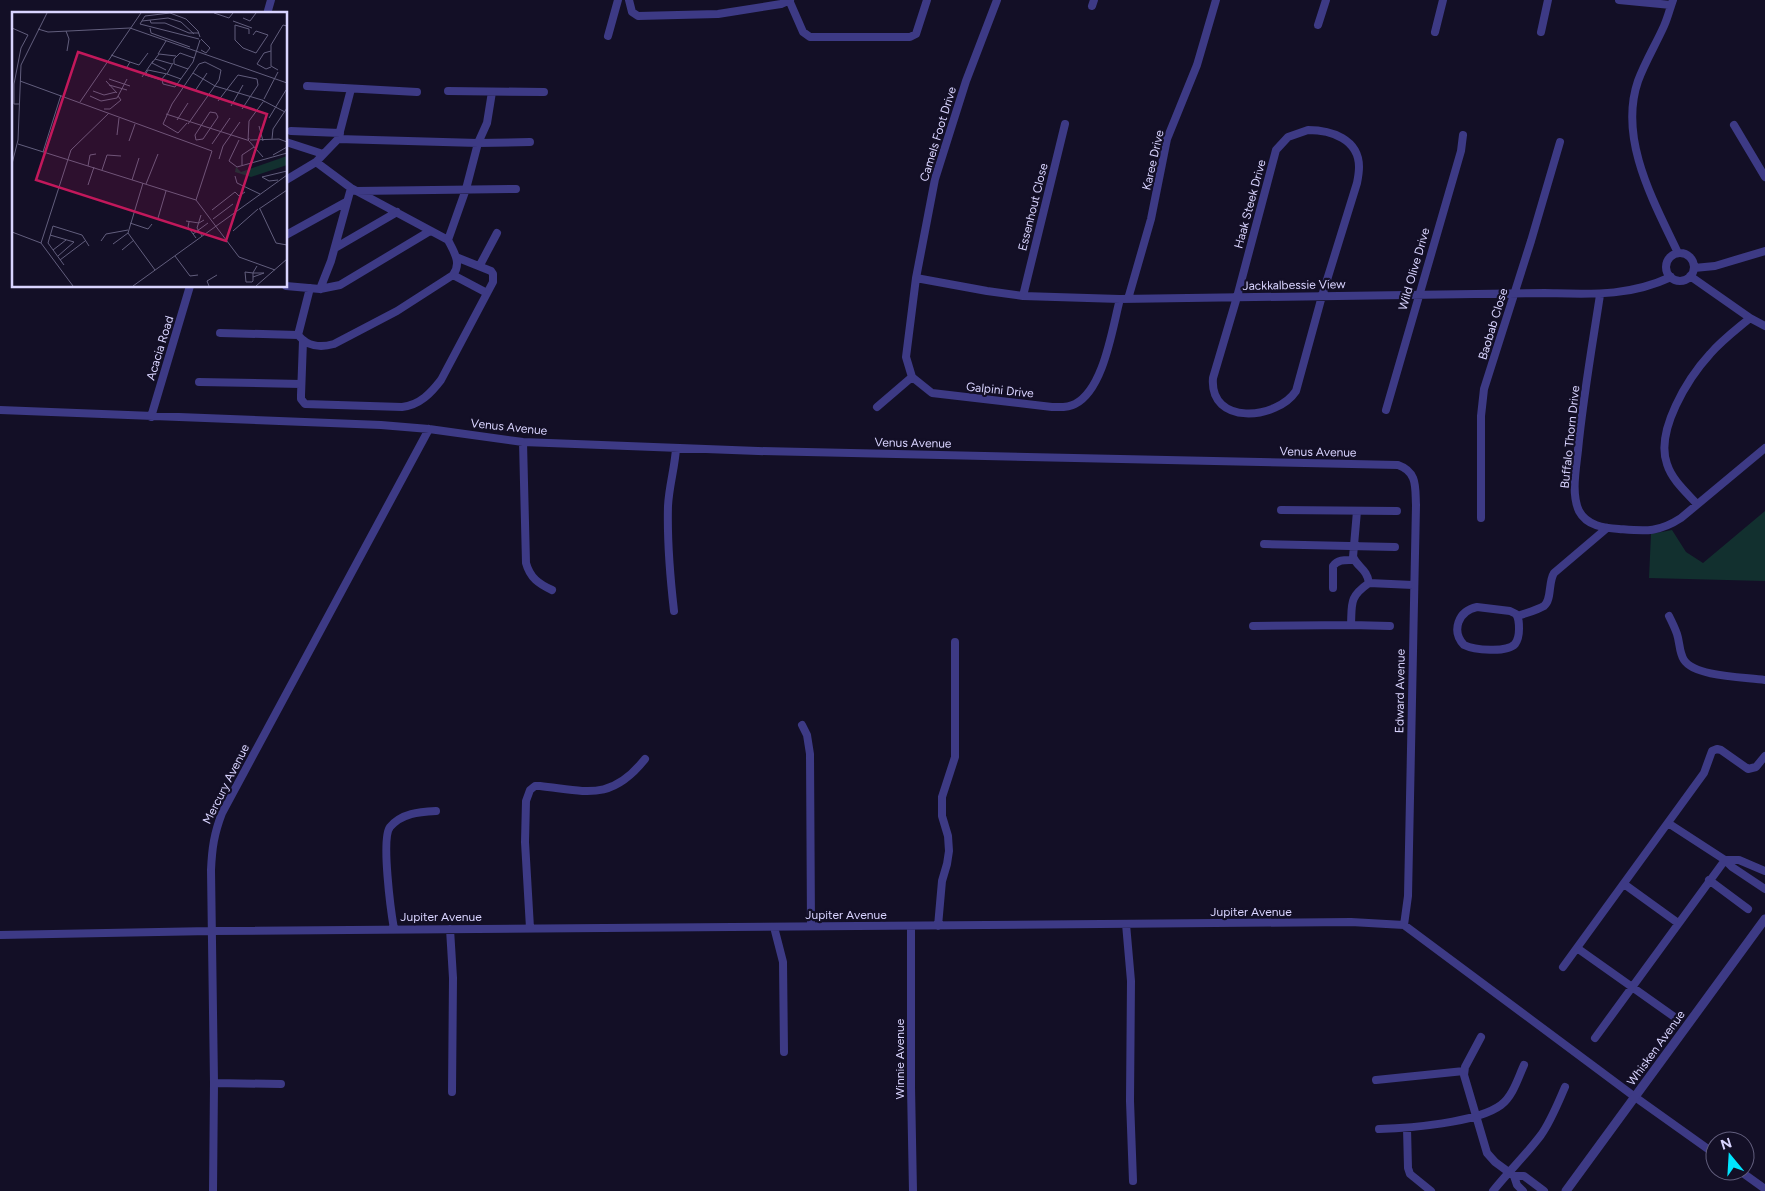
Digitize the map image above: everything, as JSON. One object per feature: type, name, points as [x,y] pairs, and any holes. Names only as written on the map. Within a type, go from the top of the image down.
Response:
[{"type":"street","points":[[608,36],[618,0]]},
{"type":"street","points":[[630,0],[632,12],[638,16],[718,14],[781,4],[789,0],[803,32],[810,36],[905,38],[916,34],[927,0]]},
{"type":"street","name":"Camels Foot Drive","points":[[916,278],[938,170],[966,82],[996,0]]},
{"type":"street","name":"Karee Drive","points":[[1124,299],[1151,218],[1167,140],[1197,64],[1216,0]]},
{"type":"street","points":[[1318,25],[1326,0]]},
{"type":"street","points":[[1435,32],[1443,0]]},
{"type":"street","points":[[1541,32],[1548,0]]},
{"type":"street","points":[[1619,0],[1672,3],[1665,25],[1638,80],[1632,114],[1644,178],[1678,253]]},
{"type":"street","points":[[307,86],[416,92]]},
{"type":"street","points":[[288,179],[316,162],[339,136],[351,89]]},
{"type":"street","points":[[448,91],[544,92]]},
{"type":"street","points":[[448,240],[486,123],[492,92]]},
{"type":"street","name":"Essenhout Close","points":[[1023,296],[1065,124]]},
{"type":"street","points":[[1734,125],[1765,177]]},
{"type":"street","name":"Haak Steek Drive","points":[[1315,130],[1335,134],[1348,141],[1356,152],[1359,166],[1357,182],[1322,296],[1296,391],[1288,401],[1279,406],[1251,414],[1224,408],[1215,399],[1213,392],[1213,378],[1237,297],[1276,150],[1294,134],[1315,130]]},
{"type":"street","points":[[291,132],[478,143],[530,142]]},
{"type":"street","name":"Wild Olive Drive","points":[[1386,410],[1461,152],[1463,135]]},
{"type":"street","name":"Baobab Close","points":[[1481,518],[1482,401],[1560,142]]},
{"type":"street","points":[[288,143],[323,154]]},
{"type":"street","points":[[220,333],[301,338],[312,345],[322,347],[334,344],[396,311],[453,275],[458,268],[456,257],[448,240],[354,190],[316,162]]},
{"type":"street","points":[[354,190],[516,189]]},
{"type":"street","points":[[320,289],[335,248],[346,202],[354,190]]},
{"type":"street","points":[[288,234],[346,202]]},
{"type":"street","points":[[335,248],[396,212]]},
{"type":"street","points":[[288,286],[320,289],[333,287],[350,280],[430,230]]},
{"type":"street","points":[[480,266],[497,233]]},
{"type":"street","points":[[1694,268],[1715,266],[1765,251]]},
{"type":"street","points":[[1678,253],[1683,253],[1690,257],[1694,268],[1690,276],[1678,280],[1670,277],[1666,269],[1670,256],[1678,253]]},
{"type":"street","points":[[310,288],[301,338],[301,399],[307,404],[402,407],[415,403],[432,392],[441,380],[493,282],[491,271],[456,257]]},
{"type":"street","points":[[453,275],[487,293]]},
{"type":"street","points":[[1690,276],[1750,318],[1765,326]]},
{"type":"street","name":"Jackkalbessie View","points":[[916,278],[1023,296],[1124,299],[1514,294],[1600,295],[1646,287],[1670,277]]},
{"type":"street","points":[[877,407],[912,377],[907,365],[906,348],[916,278]]},
{"type":"street","name":"Acacia Road","points":[[151,417],[189,288]]},
{"type":"street","name":"Buffalo Thorn Drive","points":[[1600,295],[1582,418],[1576,490],[1580,512],[1587,521],[1607,528],[1661,529],[1681,518],[1765,448]]},
{"type":"street","name":"Galpini Drive","points":[[912,377],[929,391],[938,394],[1052,407],[1071,406],[1085,397],[1097,379],[1124,299]]},
{"type":"street","points":[[1697,504],[1674,478],[1666,464],[1664,440],[1670,419],[1685,389],[1703,362],[1722,342],[1750,318]]},
{"type":"street","points":[[199,382],[301,384]]},
{"type":"street","name":"Venus Avenue","points":[[0,410],[381,425],[429,429],[523,442],[768,452],[1398,465]]},
{"type":"street","name":"Mercury Avenue","points":[[213,1191],[212,846],[214,833],[222,813],[429,429]]},
{"type":"street","points":[[523,442],[526,563],[528,571],[533,578],[552,590]]},
{"type":"street","points":[[674,611],[668,508],[676,448]]},
{"type":"street","name":"Edward Avenue","points":[[1398,465],[1406,468],[1415,482],[1408,896],[1404,925]]},
{"type":"street","points":[[1280,510],[1396,511]]},
{"type":"street","points":[[1357,511],[1354,560],[1367,574],[1369,583]]},
{"type":"street","points":[[1518,616],[1544,606],[1549,599],[1550,581],[1554,573],[1607,528]]},
{"type":"street","points":[[1264,544],[1394,547]]},
{"type":"street","points":[[1333,588],[1334,563],[1354,560]]},
{"type":"street","points":[[1351,626],[1352,602],[1358,590],[1369,583],[1413,585]]},
{"type":"street","points":[[1472,608],[1492,608],[1510,611],[1518,616],[1517,642],[1512,647],[1506,649],[1468,647],[1461,642],[1457,633],[1460,617],[1472,608]]},
{"type":"street","points":[[1669,616],[1677,634],[1682,656],[1688,664],[1700,671],[1765,680]]},
{"type":"street","points":[[1253,626],[1390,626]]},
{"type":"street","points":[[938,926],[942,881],[948,864],[949,851],[948,836],[942,816],[942,797],[955,757],[955,642]]},
{"type":"street","points":[[802,725],[810,754],[810,926]]},
{"type":"street","points":[[1563,967],[1704,773],[1712,752],[1717,749],[1721,750],[1748,768],[1756,767],[1765,756]]},
{"type":"street","points":[[530,928],[525,842],[527,796],[530,790],[535,786],[588,792],[606,790],[627,777],[645,759]]},
{"type":"street","points":[[394,929],[387,833],[390,827],[406,815],[436,811]]},
{"type":"street","points":[[1668,823],[1765,889]]},
{"type":"street","points":[[1725,860],[1739,860],[1765,872]]},
{"type":"street","points":[[1595,1038],[1725,860]]},
{"type":"street","points":[[1710,880],[1748,909]]},
{"type":"street","points":[[1624,884],[1678,923]]},
{"type":"street","name":"Whisken Avenue","points":[[1566,1191],[1765,919]]},
{"type":"street","name":"Jupiter Avenue","points":[[0,935],[450,928],[1351,922],[1404,925]]},
{"type":"street","points":[[1126,924],[1131,981],[1130,1101],[1133,1181]]},
{"type":"street","points":[[1404,925],[1705,1147]]},
{"type":"street","name":"Winnie Avenue","points":[[911,926],[912,1191]]},
{"type":"street","points":[[774,927],[783,962],[784,1052]]},
{"type":"street","points":[[450,928],[452,1092]]},
{"type":"street","points":[[1577,948],[1673,1016]]},
{"type":"street","points":[[1481,1036],[1469,1057],[1464,1075],[1486,1153],[1494,1162],[1511,1174],[1523,1191]]},
{"type":"street","points":[[1379,1129],[1407,1128],[1476,1117],[1501,1105],[1509,1097],[1524,1065]]},
{"type":"street","points":[[1376,1080],[1464,1071]]},
{"type":"street","points":[[214,1083],[281,1084]]},
{"type":"street","points":[[1492,1191],[1511,1174],[1540,1137],[1565,1087]]},
{"type":"street","points":[[1407,1128],[1408,1168],[1410,1174],[1431,1191]]},
{"type":"street","points":[[1511,1174],[1524,1176],[1542,1190]]},
{"type":"street","points":[[1754,1181],[1765,1189]]},
{"type":"green space","points":[[1765,511],[1765,581],[1649,578],[1651,534],[1672,530],[1686,552],[1703,563]]}]
